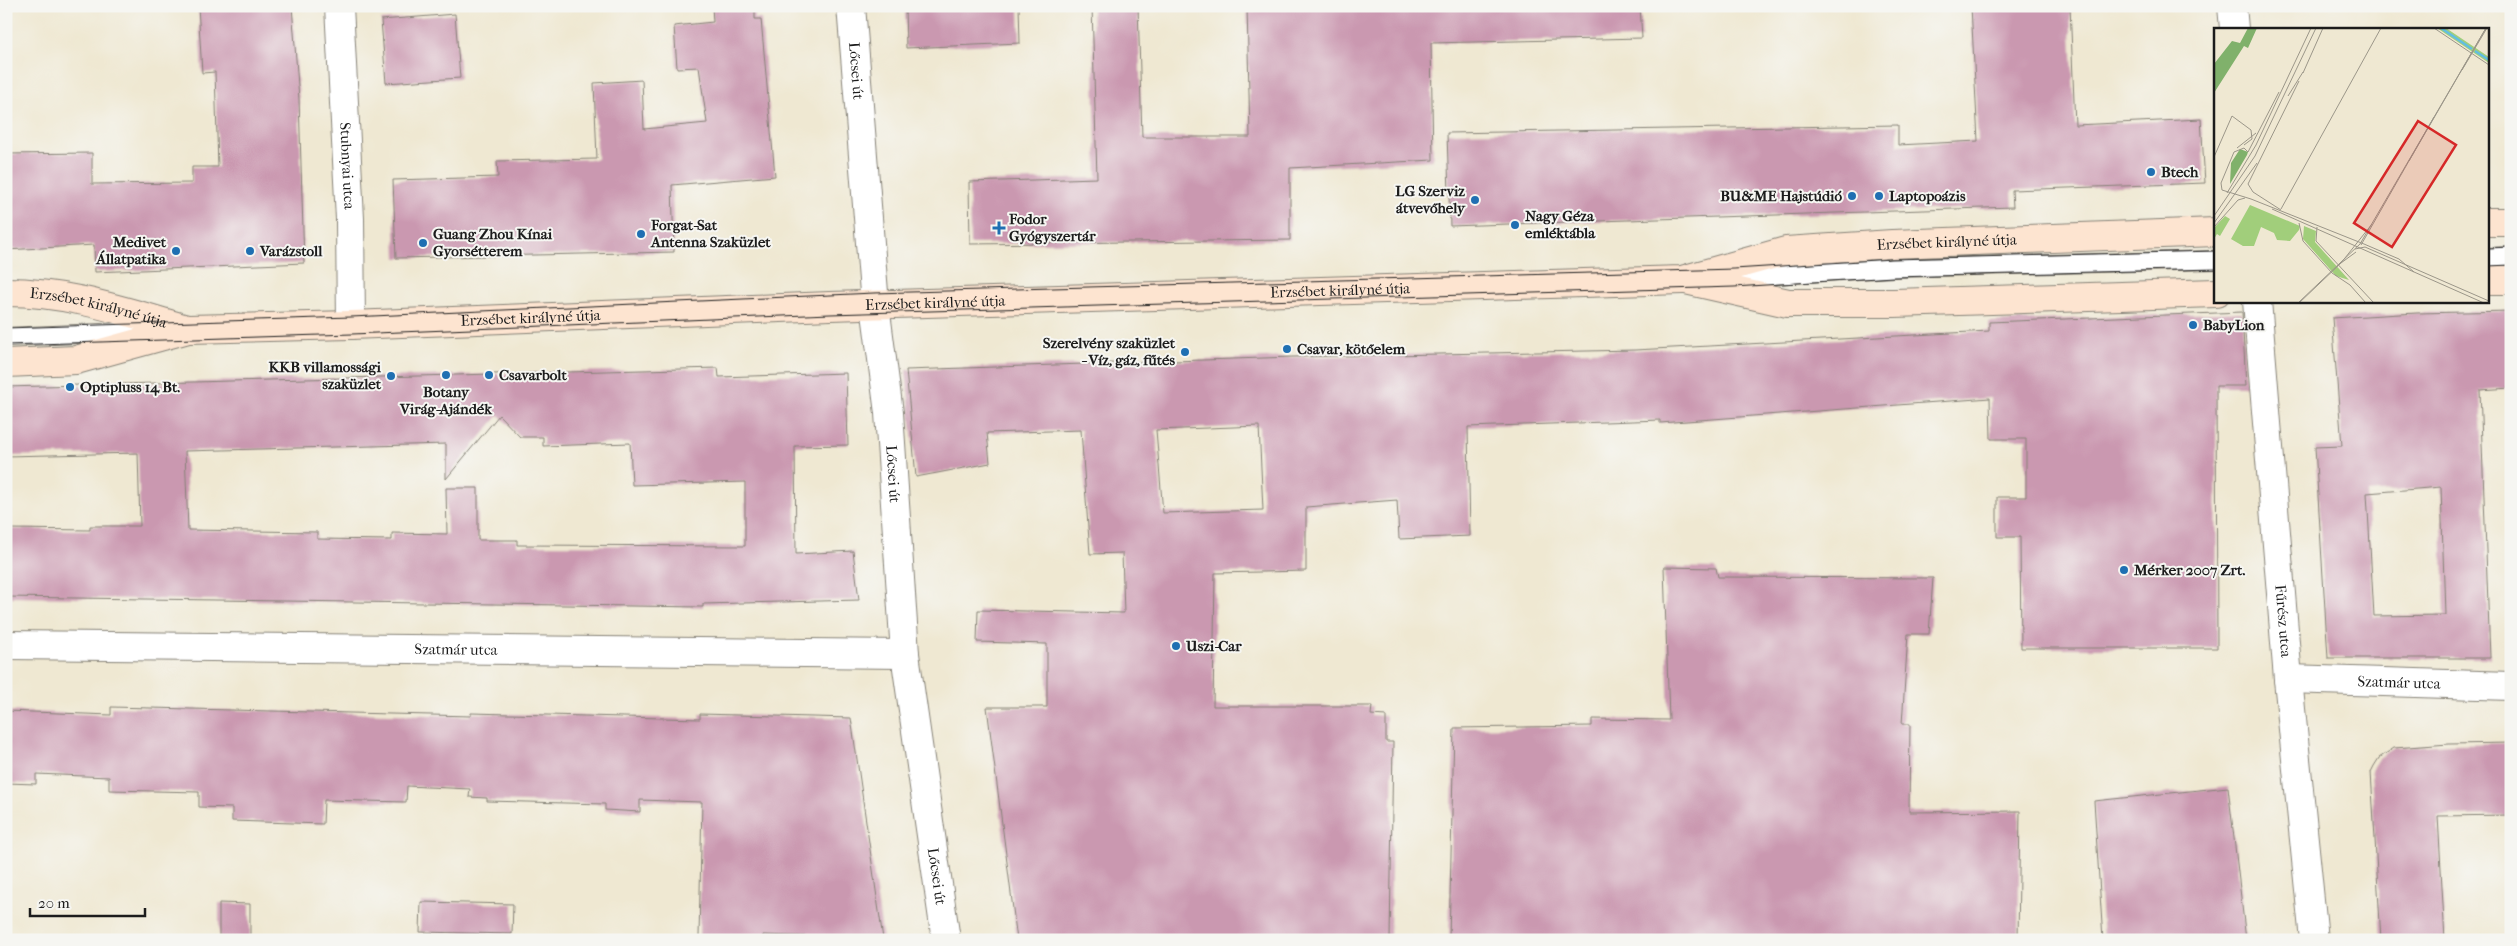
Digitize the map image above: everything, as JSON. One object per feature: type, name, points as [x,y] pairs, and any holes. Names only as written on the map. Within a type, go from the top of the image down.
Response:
[{"type":"street","name":"Stubnyai utca","points":[[339,6],[350,219],[351,325]]},
{"type":"street","name":"Lőcsei út","points":[[851,6],[875,305],[889,413],[905,654],[946,940]]},
{"type":"street","points":[[2232,6],[2234,28]]},
{"type":"street","points":[[2490,222],[2511,222]]},
{"type":"street","name":"Erzsébet királyné útja","points":[[6,363],[76,360],[188,329],[1682,280],[1786,251],[1892,244],[2214,232]]},
{"type":"street","name":"Erzsébet királyné útja","points":[[1682,280],[1788,303],[1894,303],[2214,293]]},
{"type":"street","points":[[2490,280],[2511,280]]},
{"type":"street","name":"Erzsébet királyné útja","points":[[6,292],[32,292],[73,297],[188,329]]},
{"type":"street","name":"Fűrész utca","points":[[2257,302],[2288,679],[2314,940]]},
{"type":"street","name":"Szatmár utca","points":[[6,645],[905,654]]},
{"type":"street","name":"Szatmár utca","points":[[2288,679],[2511,686]]},
{"type":"lane","points":[[2490,257],[2511,256]]},
{"type":"lane","points":[[1682,280],[1912,268],[2214,260]]},
{"type":"lane","points":[[6,337],[188,329]]},
{"type":"building","points":[[198,6],[292,6],[299,99],[304,263],[95,272],[94,245],[6,250],[6,154],[92,153],[92,184],[192,183],[192,167],[218,167],[215,72],[202,73]]},
{"type":"building","points":[[712,6],[755,6],[755,19],[761,19],[775,176],[672,185],[674,252],[396,258],[393,180],[498,177],[497,161],[597,159],[594,83],[642,80],[644,129],[707,123],[699,67],[677,68],[674,26],[713,22]]},
{"type":"building","points":[[905,6],[1019,6],[1020,43],[906,48]]},
{"type":"building","points":[[1092,6],[1138,6],[1142,137],[1250,137],[1247,6],[1640,6],[1642,38],[1431,43],[1433,160],[1290,168],[1290,240],[970,244],[969,182],[1097,178]]},
{"type":"building","points":[[1971,6],[2070,6],[2075,125],[2201,119],[2205,183],[2012,190],[2013,207],[1450,226],[1447,133],[1898,125],[1898,145],[1978,141]]},
{"type":"building","points":[[455,14],[460,78],[386,83],[381,20]]},
{"type":"building","points":[[2511,311],[2511,388],[2480,390],[2490,658],[2328,658],[2315,447],[2342,446],[2332,318],[2417,313]],"holes":[[[2441,487],[2445,615],[2374,616],[2367,493]]]},
{"type":"building","points":[[2242,312],[2246,386],[2216,386],[2217,648],[2021,648],[2020,537],[1997,537],[1997,497],[2026,497],[2026,439],[1991,439],[1990,398],[1660,423],[1660,420],[1468,427],[1470,536],[1399,539],[1397,500],[1306,507],[1306,571],[1215,573],[1213,706],[1372,706],[1371,715],[1386,716],[1386,742],[1393,742],[1390,940],[1017,940],[987,707],[1047,707],[1047,644],[977,642],[978,610],[1124,613],[1122,553],[1090,554],[1081,430],[987,433],[990,463],[916,477],[906,370],[1293,357],[1635,350],[1989,331],[1989,322]],"holes":[[[1259,426],[1263,510],[1163,513],[1156,430]]]},
{"type":"building","points":[[718,368],[719,377],[846,373],[848,445],[795,446],[796,554],[853,551],[859,600],[703,604],[703,607],[6,597],[6,534],[11,535],[11,529],[90,530],[90,526],[140,526],[138,453],[6,456],[6,387]],"holes":[[[499,415],[520,437],[543,437],[543,446],[630,443],[632,485],[745,482],[745,546],[517,545],[517,540],[478,540],[478,488],[446,488],[447,534],[392,533],[392,540],[317,539],[317,532],[188,530],[185,451],[446,444],[446,479]]]},
{"type":"building","points":[[1664,567],[1716,568],[1718,577],[1933,578],[1929,634],[1908,634],[1902,724],[1910,724],[1909,812],[2020,811],[2018,940],[1449,940],[1454,728],[1592,726],[1592,719],[1669,720]]},
{"type":"building","points":[[111,707],[471,716],[471,713],[700,719],[700,714],[851,718],[883,939],[763,935],[763,938],[699,937],[702,802],[640,800],[640,812],[605,810],[605,804],[487,801],[487,798],[469,797],[470,789],[407,786],[406,802],[324,800],[323,824],[232,821],[232,808],[199,807],[199,792],[109,790],[109,777],[36,774],[36,784],[6,783],[6,711],[111,715]]},
{"type":"building","points":[[2511,743],[2511,815],[2438,816],[2445,940],[2381,940],[2371,772],[2379,758],[2394,748],[2449,744]]},
{"type":"building","points":[[2228,787],[2246,940],[2103,940],[2094,801]]},
{"type":"building","points":[[421,902],[513,904],[512,934],[420,932]]},
{"type":"building","points":[[219,903],[250,904],[250,940],[219,940]]},
{"type":"tram line","points":[[2490,248],[2511,247]]},
{"type":"tram line","points":[[6,328],[351,317],[874,293],[1734,269],[1892,259],[2214,251]]},
{"type":"tram line","points":[[2490,266],[2511,265]]},
{"type":"tram line","points":[[6,345],[352,334],[830,314],[1734,287],[1893,277],[2214,269]]},
{"type":"place","name":"Btech","points":[[2151,172]]},
{"type":"place","name":"BU&ME Hajstúdió","points":[[1852,196]]},
{"type":"place","name":"Laptopoázis","points":[[1879,196]]},
{"type":"place","name":"LG Szerviz átvevőhely","points":[[1475,200]]},
{"type":"place","name":"Nagy Géza emléktábla","points":[[1515,225]]},
{"type":"place","name":"Fodor Gyógyszertár","points":[[999,228]]},
{"type":"place","name":"Forgat-Sat Antenna Szaküzlet","points":[[641,234]]},
{"type":"place","name":"Guang Zhou Kínai Gyorsétterem","points":[[423,243]]},
{"type":"place","name":"Medivet Állatpatika","points":[[176,251]]},
{"type":"place","name":"Varázstoll","points":[[250,251]]},
{"type":"place","name":"BabyLion","points":[[2193,325]]},
{"type":"place","name":"Csavar, kötőelem","points":[[1287,349]]},
{"type":"place","name":"Szerelvény szaküzlet - Víz, gáz, fűtés","points":[[1185,352]]},
{"type":"place","name":"Botany Virág-Ajándék","points":[[446,375]]},
{"type":"place","name":"Csavarbolt","points":[[489,375]]},
{"type":"place","name":"KKB villamossági szaküzlet","points":[[391,376]]},
{"type":"place","name":"Optipluss 14 Bt.","points":[[70,387]]},
{"type":"place","name":"Mérker 2007 Zrt.","points":[[2124,570]]},
{"type":"place","name":"Uszi-Car","points":[[1176,646]]}]
